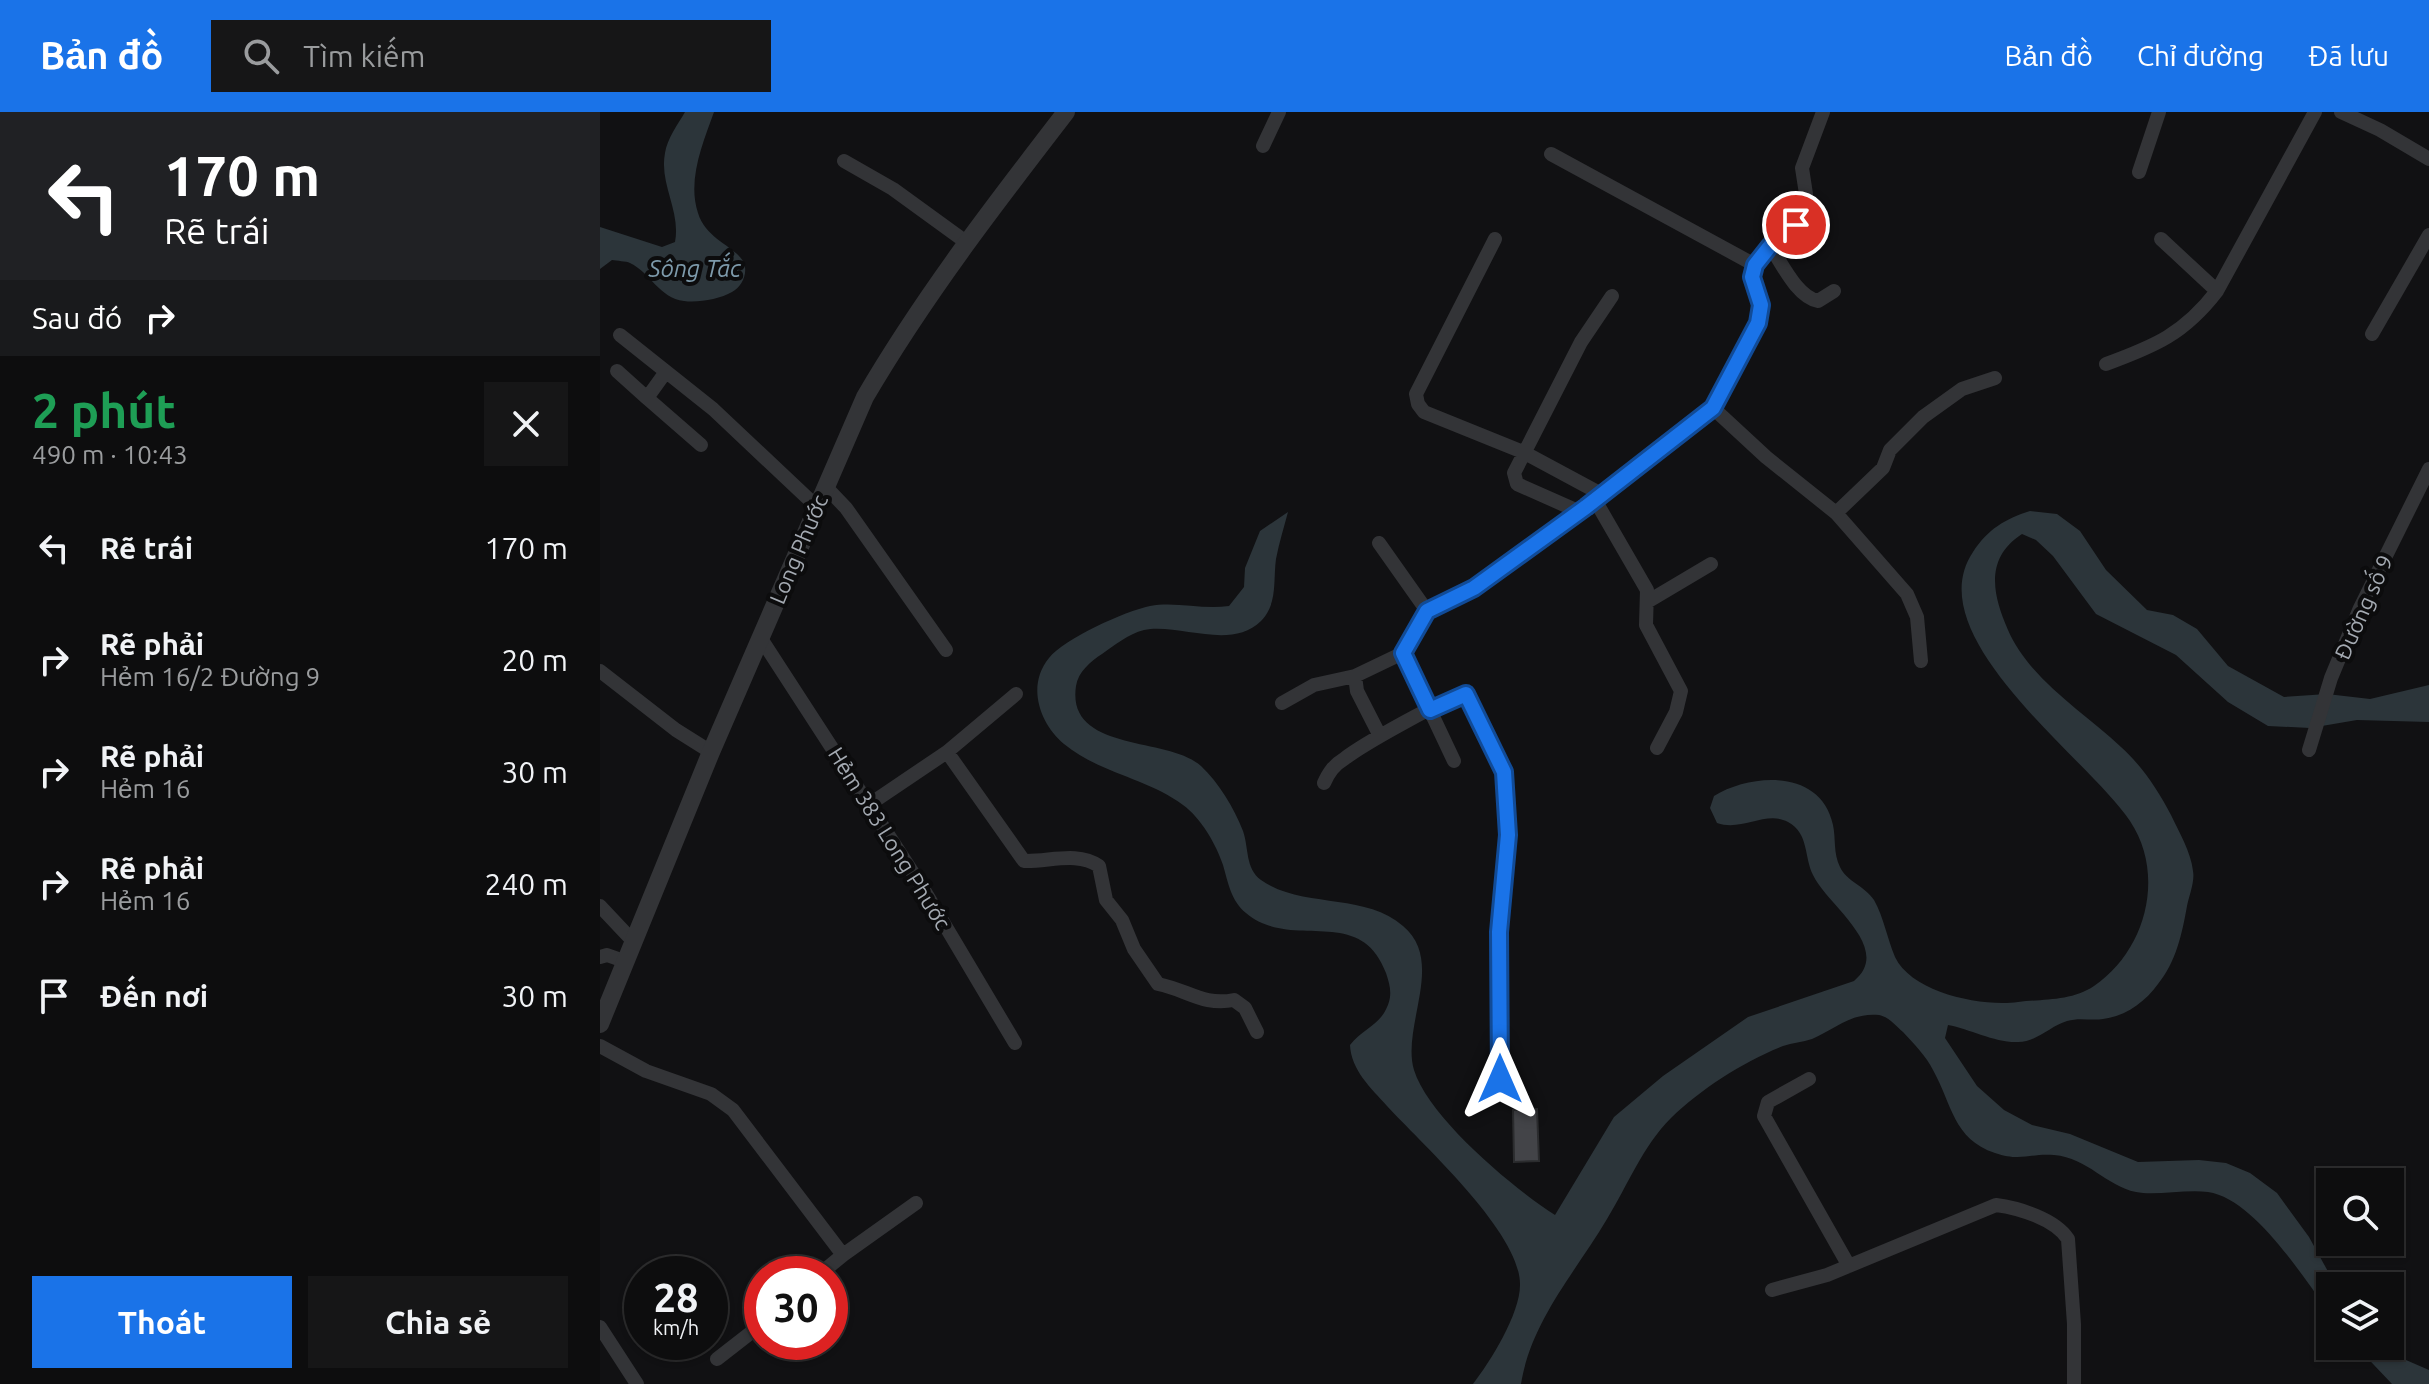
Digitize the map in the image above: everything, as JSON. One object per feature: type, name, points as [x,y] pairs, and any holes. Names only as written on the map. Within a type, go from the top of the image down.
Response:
[{"type":"street","name":"Long Phước","points":[[600,1024],[711,752],[816,506],[873,383],[897,342],[966,242],[1066,112]]},
{"type":"street","points":[[1263,146],[1279,112]]},
{"type":"street","points":[[1282,703],[1314,685],[1355,676],[1403,653],[1427,611],[1474,588],[1580,512],[1713,408],[1758,323],[1761,305],[1752,277],[1755,265],[1770,246],[1796,225],[1802,215],[1806,194],[1802,168],[1823,112]]},
{"type":"street","points":[[2139,172],[2159,112]]},
{"type":"street","points":[[2106,364],[2153,347],[2175,335],[2200,312],[2217,291],[2315,112]]},
{"type":"street","points":[[2341,112],[2380,130],[2429,159]]},
{"type":"street","points":[[1551,154],[1755,265]]},
{"type":"street","points":[[844,161],[893,189],[966,242]]},
{"type":"street","points":[[2372,334],[2429,235]]},
{"type":"street","points":[[1495,239],[1416,394],[1418,404],[1424,412],[1523,452],[1599,497],[1647,590],[1646,625],[1681,691],[1676,712],[1657,748]]},
{"type":"street","points":[[2161,239],[2217,291]]},
{"type":"street","points":[[1770,246],[1797,285],[1812,300],[1818,301],[1834,291]]},
{"type":"street","points":[[1580,512],[1517,484],[1514,473],[1581,342],[1612,296]]},
{"type":"street","points":[[620,335],[713,409],[816,506]]},
{"type":"street","points":[[617,371],[701,445]]},
{"type":"street","points":[[647,398],[665,373]]},
{"type":"street","points":[[1836,513],[1883,468],[1890,450],[1923,417],[1962,389],[1995,378]]},
{"type":"street","points":[[1713,408],[1766,457],[1836,513],[1907,594],[1917,617],[1921,661]]},
{"type":"street","name":"Đường số 9","points":[[2312,743],[2331,678],[2360,608],[2429,469]]},
{"type":"street","points":[[825,486],[846,508],[946,650]]},
{"type":"street","points":[[1379,543],[1427,611]]},
{"type":"street","points":[[1647,602],[1711,564]]},
{"type":"street","name":"Hẻm 383 Long Phước","points":[[760,637],[870,804],[1015,1043]]},
{"type":"street","points":[[1403,653],[1454,761]]},
{"type":"street","points":[[600,671],[676,730],[711,752]]},
{"type":"street","points":[[1355,676],[1357,691],[1380,736]]},
{"type":"street","points":[[870,804],[947,752],[1016,694]]},
{"type":"street","points":[[1324,783],[1329,772],[1342,760],[1380,736],[1466,694],[1504,772],[1508,835],[1499,932],[1500,1079]]},
{"type":"street","points":[[947,752],[1024,861],[1070,857],[1090,860],[1099,866],[1106,900],[1122,920],[1134,949],[1158,984],[1180,989],[1208,1002],[1234,1000],[1245,1008],[1257,1032]]},
{"type":"street","points":[[600,906],[632,940]]},
{"type":"street","points":[[600,957],[607,955],[624,961]]},
{"type":"street","points":[[600,1046],[646,1071],[711,1094],[733,1110],[843,1255],[916,1203]]},
{"type":"street","points":[[1809,1079],[1768,1102],[1764,1116],[1849,1266]]},
{"type":"street","points":[[1772,1290],[1849,1266],[1996,1205],[2011,1207],[2061,1229],[2068,1239],[2074,1384]]},
{"type":"street","points":[[600,1327],[637,1384]]},
{"type":"street","points":[[728,1350],[744,1338]]},
{"type":"water","name":"Sông Tắc","points":[[685,112],[714,112],[695,175],[695,200],[707,229],[739,256],[745,270],[736,290],[696,301],[684,301],[668,295],[628,262],[612,260],[600,269],[600,227],[662,247],[675,242],[675,219],[664,164],[668,142]]},
{"type":"water","points":[[2030,511],[2057,514],[2080,531],[2106,570],[2147,610],[2173,615],[2197,629],[2228,666],[2284,697],[2327,694],[2370,699],[2429,685],[2429,722],[2357,720],[2310,728],[2268,726],[2228,702],[2176,655],[2096,614],[2053,556],[2036,540],[2022,534],[2010,544],[1997,565],[1998,603],[2018,648],[2043,680],[2143,770],[2184,842],[2192,864],[2193,879],[2174,957],[2153,991],[2134,1007],[2111,1017],[2067,1021],[2025,1041],[2009,1042],[1948,1025],[1945,1038],[1977,1086],[2004,1110],[2032,1125],[2070,1134],[2138,1162],[2199,1160],[2226,1163],[2250,1173],[2277,1193],[2309,1237],[2316,1256],[2319,1256],[2328,1272],[2316,1272],[2316,1294],[2260,1224],[2226,1198],[2199,1191],[2136,1192],[2066,1157],[2012,1157],[1981,1147],[1970,1139],[1955,1119],[1933,1070],[1920,1050],[1889,1020],[1879,1015],[1869,1015],[1852,1019],[1812,1039],[1783,1046],[1753,1060],[1710,1086],[1671,1118],[1644,1154],[1544,1318],[1526,1361],[1521,1384],[1473,1384],[1495,1351],[1515,1310],[1520,1285],[1516,1264],[1488,1216],[1375,1092],[1354,1063],[1350,1045],[1381,1018],[1390,998],[1386,973],[1374,952],[1360,940],[1342,934],[1284,929],[1264,924],[1246,913],[1233,897],[1212,840],[1190,810],[1154,788],[1092,762],[1056,736],[1039,704],[1038,680],[1042,669],[1049,658],[1068,643],[1139,609],[1160,605],[1229,606],[1244,587],[1245,568],[1260,531],[1288,512],[1276,559],[1274,592],[1270,607],[1261,621],[1249,630],[1235,634],[1158,629],[1133,634],[1098,657],[1082,672],[1076,686],[1077,707],[1087,723],[1103,733],[1167,750],[1201,766],[1220,788],[1235,814],[1243,831],[1252,870],[1261,880],[1295,895],[1370,909],[1387,915],[1403,926],[1415,941],[1421,958],[1422,976],[1412,1053],[1414,1070],[1423,1089],[1436,1109],[1474,1150],[1517,1188],[1555,1215],[1614,1117],[1663,1076],[1748,1017],[1854,981],[1864,968],[1866,955],[1862,941],[1820,887],[1810,868],[1803,839],[1795,827],[1771,818],[1736,825],[1717,823],[1710,808],[1714,796],[1730,788],[1765,780],[1783,781],[1800,785],[1815,794],[1826,807],[1833,825],[1836,856],[1843,872],[1874,900],[1895,957],[1904,969],[1932,988],[1949,995],[1986,1002],[2067,997],[2094,986],[2127,953],[2138,933],[2148,888],[2147,865],[2141,842],[2130,821],[2109,795],[2015,695],[1987,658],[1968,621],[1962,585],[1973,552],[1985,537],[2013,518]]},
{"type":"water","points":[[2404,1359],[2429,1370],[2429,1384],[2392,1384],[2369,1360]]},
{"type":"building","points":[[1537,1109],[1539,1161],[1514,1162],[1513,1110]]},
{"type":"route","points":[[1500,1079],[1499,932],[1508,835],[1504,772],[1466,694],[1430,710],[1403,653],[1427,611],[1474,588],[1710,412],[1758,323],[1761,305],[1752,277],[1755,265],[1770,246],[1796,225]]}]
